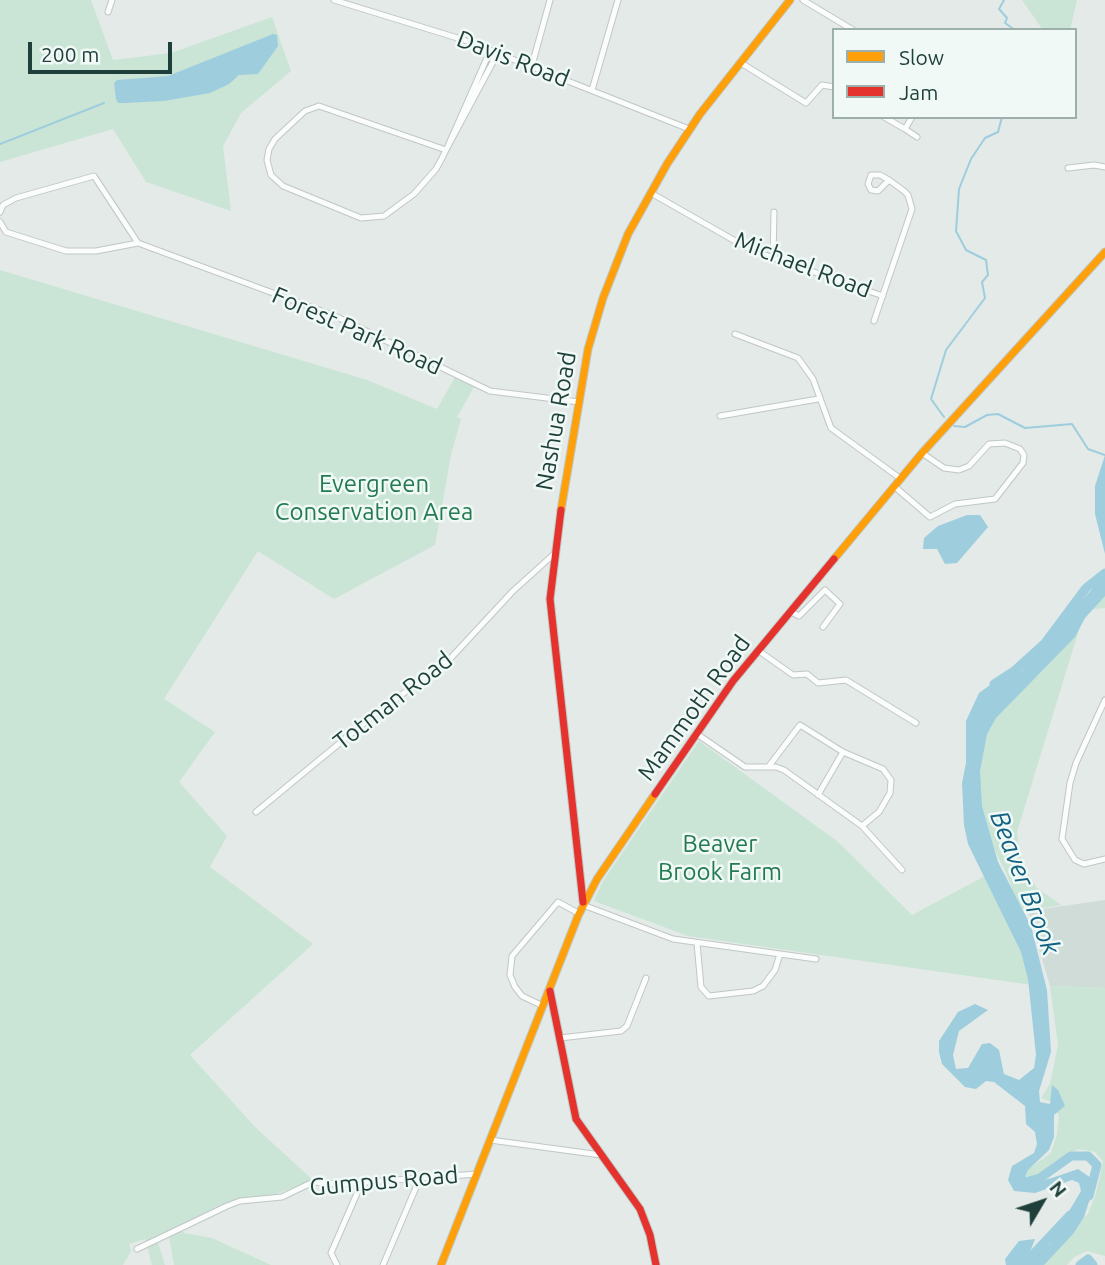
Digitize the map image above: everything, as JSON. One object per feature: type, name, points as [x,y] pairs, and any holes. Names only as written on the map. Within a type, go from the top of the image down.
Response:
[{"type":"main road","name":"Nashua Road","points":[[583,905],[583,876],[551,613],[553,555],[588,349],[603,298],[628,234],[651,193],[689,129],[790,0]]},
{"type":"main road","name":"Mammoth Road","points":[[441,1265],[583,905],[597,878],[697,734],[759,651],[922,453],[1105,252]]},
{"type":"main road","points":[[550,989],[576,1119],[628,1191],[646,1221],[656,1265]]},
{"type":"main road","points":[[538,1019],[548,1013],[554,1014]]},
{"type":"street","points":[[108,12],[112,0]]},
{"type":"street","name":"Davis Road","points":[[334,0],[399,18],[531,65],[689,129]]},
{"type":"street","points":[[531,65],[550,0]]},
{"type":"street","points":[[592,90],[618,0]]},
{"type":"street","points":[[803,0],[850,28]]},
{"type":"street","points":[[447,148],[320,106],[305,111],[275,139],[267,160],[269,172],[280,184],[356,216],[371,219],[386,215],[418,191],[447,148],[493,62],[493,52]]},
{"type":"street","points":[[741,63],[806,103],[822,85],[832,87]]},
{"type":"street","points":[[887,119],[918,137]]},
{"type":"street","points":[[905,130],[911,119]]},
{"type":"street","points":[[1068,168],[1094,165],[1105,167]]},
{"type":"street","points":[[0,212],[3,205],[16,198],[94,176],[138,243],[96,251],[66,251],[6,232],[0,222]]},
{"type":"street","points":[[874,321],[912,209],[908,195],[889,180]]},
{"type":"street","name":"Michael Road","points":[[651,193],[746,247],[883,296]]},
{"type":"street","points":[[773,258],[774,212]]},
{"type":"street","name":"Forest Park Road","points":[[138,243],[335,316],[490,391],[579,402]]},
{"type":"street","points":[[735,334],[798,358],[813,379],[818,399],[831,428],[901,479]]},
{"type":"street","points":[[720,416],[818,399]]},
{"type":"street","points":[[895,487],[930,517],[956,504],[995,499],[1023,463],[1024,455],[1020,449],[1005,443],[989,444],[969,466],[959,470],[944,468],[922,453]]},
{"type":"street","name":"Totman Road","points":[[257,812],[375,713],[436,670],[553,555]]},
{"type":"street","points":[[791,612],[800,616],[825,590],[840,604],[823,627]]},
{"type":"street","points":[[759,651],[793,675],[807,674],[818,683],[846,680],[916,723]]},
{"type":"street","points":[[1105,700],[1094,729],[1076,763],[1070,783],[1062,839],[1075,860],[1098,863],[1105,859]]},
{"type":"street","points":[[769,766],[800,725],[843,752],[883,769],[891,780],[890,793],[879,812],[862,826]]},
{"type":"street","points":[[697,734],[745,767],[769,766],[784,770],[862,826],[902,870]]},
{"type":"street","points":[[818,795],[843,752]]},
{"type":"street","points":[[543,1006],[522,996],[515,986],[510,975],[512,956],[558,902],[580,914]]},
{"type":"street","points":[[583,905],[673,939],[816,959]]},
{"type":"street","points":[[697,943],[701,986],[709,996],[753,991],[762,986],[775,970],[780,954]]},
{"type":"street","points":[[560,1038],[621,1031],[627,1027],[646,978]]},
{"type":"street","points":[[491,1140],[601,1155]]},
{"type":"street","name":"Gumpus Road","points":[[137,1249],[240,1201],[270,1200],[313,1182],[362,1182],[477,1174]]},
{"type":"street","points":[[383,1265],[420,1178]]},
{"type":"street","points":[[337,1265],[331,1259],[331,1253],[362,1182]]},
{"type":"shaded area","points":[[1105,900],[1105,988],[1050,986],[1028,911]]},
{"type":"green space","points":[[0,0],[91,0],[113,60],[171,53],[272,17],[291,71],[241,113],[223,146],[231,211],[146,182],[113,129],[0,162]]},
{"type":"green space","points":[[1022,0],[1077,0],[1070,28],[1042,28]]},
{"type":"green space","name":"Evergreen Conservation Area","points":[[0,270],[367,380],[437,409],[455,377],[474,387],[457,417],[461,419],[451,455],[435,545],[334,599],[258,551],[164,699],[215,732],[179,782],[227,836],[210,867],[313,944],[190,1055],[256,1128],[313,1180],[271,1196],[253,1197],[180,1227],[184,1233],[212,1238],[271,1265],[174,1265],[168,1231],[156,1236],[165,1265],[152,1265],[145,1239],[129,1244],[131,1251],[123,1265],[0,1265]]},
{"type":"green space","points":[[1105,596],[1105,608],[1085,610],[1017,832],[1021,861],[1036,887],[1061,905],[1020,912],[1007,875],[979,818],[974,768],[986,704],[1003,684],[1037,663],[1085,598]]},
{"type":"green space","name":"Beaver Brook Farm","points":[[699,741],[837,841],[912,915],[998,869],[1039,986],[688,936],[594,901],[603,881]]},
{"type":"green space","points":[[1050,986],[1105,988],[1105,1256],[1087,1251],[1074,1257],[1067,1265],[1030,1265],[1088,1214],[1103,1161],[1095,1152],[1078,1149],[1038,1175],[1025,1177],[1023,1173],[1051,1153],[1057,1134],[1059,1116],[1052,1102],[1041,1098],[1050,1084],[1058,1045]]},
{"type":"water","points":[[273,34],[277,35],[278,46],[258,74],[239,75],[229,84],[210,93],[164,101],[118,103],[116,99],[114,83],[117,80],[168,76]]},
{"type":"water","points":[[1105,455],[1105,554],[1095,514],[1095,486]]},
{"type":"water","points":[[967,515],[980,515],[988,527],[957,563],[945,564],[937,549],[923,549],[924,538],[938,526]]},
{"type":"water","points":[[1105,574],[1105,596],[1085,618],[1075,637],[996,718],[987,734],[980,771],[982,806],[998,862],[1031,926],[1047,990],[1051,1052],[1039,1091],[1040,1102],[1050,1104],[1052,1085],[1058,1090],[1065,1106],[1054,1115],[1054,1137],[1049,1150],[1028,1170],[1023,1181],[1030,1183],[1078,1169],[1091,1178],[1094,1186],[1084,1217],[1073,1234],[1044,1265],[1006,1265],[1005,1259],[1019,1241],[1035,1239],[1027,1260],[1032,1260],[1050,1243],[1081,1191],[1079,1183],[1072,1180],[1035,1193],[1014,1191],[1008,1180],[1012,1166],[1034,1153],[1037,1144],[1035,1132],[1026,1124],[1025,1106],[994,1082],[986,1081],[976,1089],[965,1087],[942,1064],[939,1052],[939,1041],[958,1012],[975,1004],[988,1010],[959,1031],[953,1055],[956,1069],[968,1068],[982,1044],[990,1043],[999,1050],[1004,1074],[1019,1080],[1034,1068],[1036,1055],[1028,979],[1021,952],[968,844],[964,825],[962,783],[966,763],[966,721],[979,693],[1021,671]]},
{"type":"waterway","points":[[1004,0],[999,9],[1007,18],[1005,23],[1012,28]]},
{"type":"waterway","points":[[0,144],[104,103]]},
{"type":"waterway","points":[[944,417],[931,399],[946,350],[985,298],[982,282],[988,275],[986,260],[966,250],[956,231],[959,189],[971,159],[985,138],[998,132],[1001,119]]},
{"type":"waterway","points":[[954,426],[965,427],[987,415],[998,414],[1025,428],[1072,424],[1088,449],[1105,455]]},
{"type":"waterway","name":"Beaver Brook","points":[[994,684],[1014,671],[1045,643],[1086,588],[1105,573]]},
{"type":"waterway","name":"Beaver Brook","points":[[1019,1177],[1025,1182],[1040,1178],[1071,1156],[1088,1156],[1097,1165],[1089,1196]]},
{"type":"waterway","name":"Beaver Brook","points":[[1023,1265],[1070,1215]]},
{"type":"waterway","name":"Beaver Brook","points":[[1080,1265],[1088,1259],[1093,1265]]},
{"type":"traffic: slow","points":[[561,510],[588,349],[603,298],[628,234],[667,164],[700,114],[790,0]]},
{"type":"traffic: slow","points":[[834,559],[922,453],[1105,252]]},
{"type":"traffic: slow","points":[[441,1265],[578,916],[597,879],[655,794]]},
{"type":"traffic: jam","points":[[561,510],[550,599],[583,902]]},
{"type":"traffic: jam","points":[[655,794],[733,681],[834,559]]},
{"type":"traffic: jam","points":[[550,991],[576,1119],[640,1209],[650,1235],[656,1265]]}]
